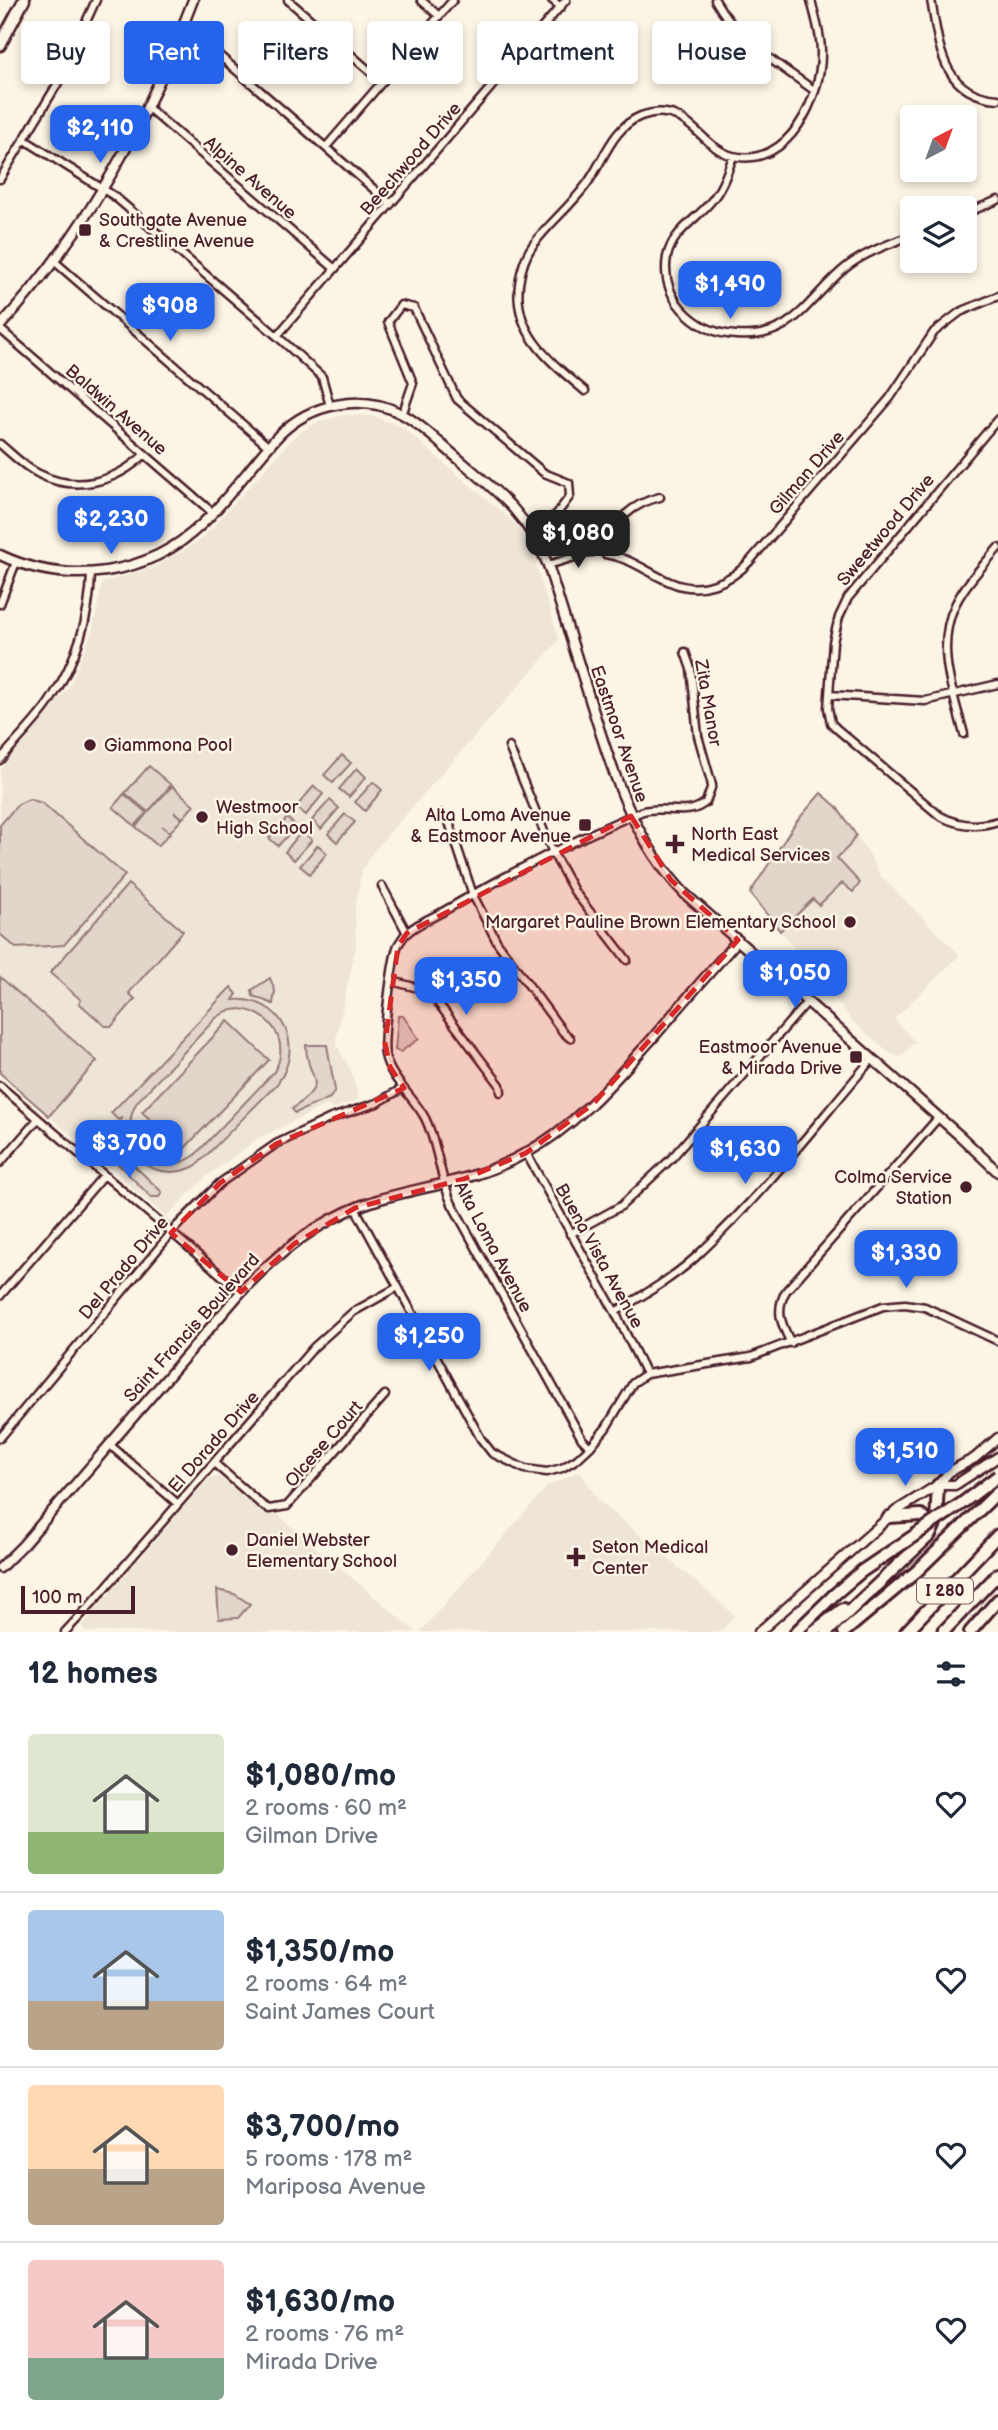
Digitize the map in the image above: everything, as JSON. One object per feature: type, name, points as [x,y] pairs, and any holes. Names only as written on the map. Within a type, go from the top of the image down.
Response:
[{"type":"highway","points":[[796,1632],[862,1572],[998,1476]]},
{"type":"highway","points":[[827,1632],[925,1540],[936,1522],[938,1485]]},
{"type":"highway","points":[[844,1632],[936,1554],[998,1492]]},
{"type":"highway","points":[[889,1517],[918,1514],[923,1516],[930,1526],[925,1540]]},
{"type":"highway","name":"I 280","points":[[906,1632],[998,1535]]},
{"type":"highway","points":[[813,1632],[902,1561]]},
{"type":"highway","name":"I 280","points":[[943,1632],[998,1574]]},
{"type":"highway","points":[[970,1632],[998,1600]]},
{"type":"main road","points":[[0,45],[24,0]]},
{"type":"street","points":[[0,179],[58,83],[96,0]]},
{"type":"street","points":[[185,21],[193,0]]},
{"type":"street","points":[[288,0],[367,69]]},
{"type":"street","points":[[421,0],[439,16]]},
{"type":"street","points":[[435,21],[453,0]]},
{"type":"street","points":[[552,0],[561,7]]},
{"type":"street","name":"Beechwood Drive","points":[[277,336],[566,0]]},
{"type":"street","points":[[715,0],[742,37],[815,91]]},
{"type":"street","points":[[585,391],[539,350],[524,326],[518,290],[523,266],[532,246],[585,187],[618,132],[640,117],[660,113],[679,117],[733,156],[753,156],[778,146],[799,123],[815,91],[821,52],[811,0]]},
{"type":"street","points":[[931,0],[943,58],[953,78],[971,92],[998,99]]},
{"type":"street","points":[[224,59],[391,204]]},
{"type":"street","points":[[0,327],[54,261],[103,188],[157,84]]},
{"type":"street","points":[[326,147],[380,84]]},
{"type":"street","name":"Alpine Avenue","points":[[147,107],[335,270]]},
{"type":"street","points":[[26,140],[103,188],[277,336],[322,376],[330,406]]},
{"type":"street","points":[[733,156],[713,198],[677,235],[668,256],[667,278],[674,300],[683,311],[704,327],[716,332],[743,336],[782,327],[802,313],[830,281],[852,263],[900,240]]},
{"type":"street","points":[[977,209],[998,201]]},
{"type":"street","points":[[54,261],[270,447]]},
{"type":"street","name":"Gilman Drive","points":[[601,552],[629,559],[677,585],[709,586],[733,577],[750,562],[890,398],[934,332],[960,312],[998,296]]},
{"type":"street","points":[[402,415],[413,383],[388,322],[401,305],[414,308],[457,399],[544,473],[569,483],[570,496],[556,515],[532,530]]},
{"type":"street","name":"Baldwin Avenue","points":[[0,327],[213,513]]},
{"type":"street","name":"Eastmoor Avenue","points":[[0,555],[52,572],[91,573],[127,567],[158,555],[188,536],[213,513],[296,421],[330,406],[365,403],[402,415],[423,429],[500,495],[532,530],[548,565],[613,773],[643,841],[671,880],[998,1172]]},
{"type":"street","name":"Sweetwood Drive","points":[[998,419],[848,598],[835,629],[829,695],[829,715],[837,729],[940,816],[960,824],[981,825],[998,821]]},
{"type":"street","points":[[0,444],[38,474],[71,483],[86,483],[115,476],[145,454]]},
{"type":"street","points":[[548,565],[601,552],[612,528],[623,516],[639,505],[660,497]]},
{"type":"street","points":[[964,734],[945,643],[950,618],[967,584],[998,548]]},
{"type":"street","points":[[0,604],[16,562]]},
{"type":"street","points":[[0,760],[50,702],[80,645],[90,603],[91,573]]},
{"type":"street","name":"Zita Manor","points":[[631,817],[650,809],[689,811],[702,806],[710,796],[712,785],[698,736],[691,669],[685,652]]},
{"type":"street","points":[[829,695],[912,702],[939,699],[998,684]]},
{"type":"street","points":[[509,747],[553,853],[574,891],[627,960]]},
{"type":"street","points":[[442,814],[449,822],[473,895],[497,942],[570,1038]]},
{"type":"street","points":[[382,886],[407,933],[553,853],[631,817]]},
{"type":"street","name":"Alta Loma Avenue","points":[[407,933],[398,946],[385,1055],[424,1116],[443,1185],[582,1439],[590,1447]]},
{"type":"street","name":"Saint Francis Boulevard","points":[[0,1568],[23,1545],[241,1292],[267,1266],[294,1244],[355,1208],[484,1173],[526,1153],[559,1132],[593,1104],[738,940]]},
{"type":"street","points":[[392,981],[418,988],[435,999],[500,1085],[501,1092]]},
{"type":"street","points":[[570,1234],[621,1206],[671,1159],[807,1002]]},
{"type":"street","points":[[615,1312],[657,1287],[701,1253],[737,1216],[872,1059]]},
{"type":"street","points":[[0,1086],[241,1292]]},
{"type":"street","name":"Del Prado Drive","points":[[0,1438],[171,1233],[220,1183],[276,1144],[331,1118],[377,1103],[404,1088]]},
{"type":"street","points":[[791,1343],[781,1325],[779,1311],[786,1291],[939,1117]]},
{"type":"street","points":[[0,1163],[38,1119]]},
{"type":"street","name":"Buena Vista Avenue","points":[[526,1153],[615,1312],[646,1374]]},
{"type":"street","points":[[0,1296],[104,1175]]},
{"type":"street","points":[[355,1208],[481,1439],[492,1453],[525,1469],[547,1472],[567,1466],[590,1447],[606,1428],[633,1382],[646,1374],[751,1357],[883,1306],[905,1304],[925,1307],[998,1341]]},
{"type":"street","name":"El Dorado Drive","points":[[65,1632],[326,1335],[353,1312],[398,1287]]},
{"type":"street","name":"Olcese Court","points":[[214,1464],[262,1505],[270,1509],[287,1506],[385,1395]]},
{"type":"street","points":[[759,1632],[889,1517],[938,1485],[949,1472],[975,1458],[998,1438]]},
{"type":"street","points":[[110,1445],[178,1504]]},
{"type":"street","points":[[938,1485],[955,1485],[998,1457]]},
{"type":"highlighted area","points":[[631,816],[671,880],[738,940],[593,1104],[526,1153],[464,1179],[355,1208],[294,1244],[241,1292],[171,1233],[220,1183],[276,1144],[404,1088],[390,1067],[385,1043],[398,946],[407,933]]},
{"type":"shaded area","name":"Westmoor High School","points":[[345,415],[373,416],[402,427],[517,525],[533,556],[559,640],[372,853],[362,871],[355,908],[356,946],[336,1038],[337,1046],[351,1071],[359,1100],[333,1109],[327,1105],[259,1138],[207,1176],[166,1217],[49,1116],[97,1061],[0,977],[0,770],[69,687],[93,629],[102,583],[154,567],[201,540],[295,436],[319,421]]},
{"type":"shaded area","points":[[342,755],[351,763],[333,783],[324,775]]},
{"type":"shaded area","points":[[149,766],[171,785],[149,811],[172,786],[194,805],[183,818],[174,812],[182,819],[170,832],[162,826],[170,833],[158,846],[136,827],[148,812],[125,793]]},
{"type":"shaded area","points":[[357,768],[366,777],[349,797],[339,789]]},
{"type":"shaded area","points":[[373,782],[382,790],[365,811],[355,802]]},
{"type":"shaded area","points":[[314,786],[323,794],[306,815],[296,807]]},
{"type":"shaded area","name":"Margaret Pauline Brown Elementary School","points":[[821,793],[842,815],[870,855],[879,874],[960,955],[894,1019],[915,1042],[900,1057],[888,1052],[853,1022],[750,893],[796,822]]},
{"type":"shaded area","points":[[821,793],[836,806],[856,835],[837,858],[860,883],[853,892],[842,883],[819,905],[813,899],[780,931],[750,893],[796,822]]},
{"type":"shaded area","points":[[124,794],[147,813],[135,826],[113,807]]},
{"type":"shaded area","points":[[29,799],[42,803],[125,875],[64,945],[16,948],[0,934],[0,825],[18,804]]},
{"type":"shaded area","points":[[330,800],[339,808],[321,829],[312,820]]},
{"type":"shaded area","points":[[345,814],[355,822],[337,842],[328,834]]},
{"type":"shaded area","points":[[287,818],[296,826],[278,846],[269,838]]},
{"type":"shaded area","points":[[302,831],[312,840],[294,860],[285,852]]},
{"type":"shaded area","points":[[318,845],[327,853],[310,874],[300,866]]},
{"type":"shaded area","points":[[128,884],[183,931],[129,993],[135,999],[112,1026],[105,1026],[50,973]]},
{"type":"shaded area","points":[[0,977],[97,1061],[49,1116],[0,1073]]},
{"type":"shaded area","points":[[270,978],[275,991],[273,1004],[253,996],[252,990]]},
{"type":"shaded area","points":[[231,987],[237,994],[233,1000],[250,1001],[265,1006],[284,1026],[289,1040],[289,1054],[277,1084],[197,1165],[170,1172],[145,1164],[135,1156],[128,1145],[121,1118],[118,1120],[111,1113]],"holes":[[[227,1011],[251,1011],[269,1023],[279,1041],[279,1061],[274,1072],[194,1156],[166,1164],[143,1153],[135,1143],[131,1130],[131,1117],[137,1102],[216,1018]]]},
{"type":"shaded area","points":[[398,1016],[403,1016],[419,1039],[400,1052],[395,1050]]},
{"type":"shaded area","points":[[228,1021],[269,1060],[183,1150],[142,1112]]},
{"type":"shaded area","points":[[306,1045],[327,1045],[335,1090],[330,1098],[295,1113],[292,1109],[311,1092],[314,1085]]},
{"type":"shaded area","points":[[107,1140],[162,1192],[159,1197],[151,1197],[101,1147]]},
{"type":"shaded area","name":"Seton Medical Center","points":[[580,1471],[598,1500],[735,1615],[721,1632],[420,1632],[548,1486]]},
{"type":"shaded area","name":"Daniel Webster Elementary School","points":[[220,1477],[257,1509],[266,1514],[278,1515],[416,1632],[85,1632],[82,1626],[209,1478]]},
{"type":"shaded area","points":[[217,1590],[234,1594],[250,1604],[238,1618],[219,1619]]},
{"type":"place","name":"Southgate Avenue & Crestline Avenue","points":[[85,230]]},
{"type":"place","name":"Giammona Pool","points":[[90,745]]},
{"type":"place","name":"Westmoor High School","points":[[202,817]]},
{"type":"place","name":"Alta Loma Avenue & Eastmoor Avenue","points":[[585,825]]},
{"type":"place","name":"North East Medical Services","points":[[675,844]]},
{"type":"place","name":"Margaret Pauline Brown Elementary School","points":[[850,922]]},
{"type":"place","name":"Eastmoor Avenue & Mirada Drive","points":[[856,1057]]},
{"type":"place","name":"Colma Service Station","points":[[966,1187]]},
{"type":"place","name":"Daniel Webster Elementary School","points":[[232,1550]]},
{"type":"place","name":"Seton Medical Center","points":[[576,1557]]}]
